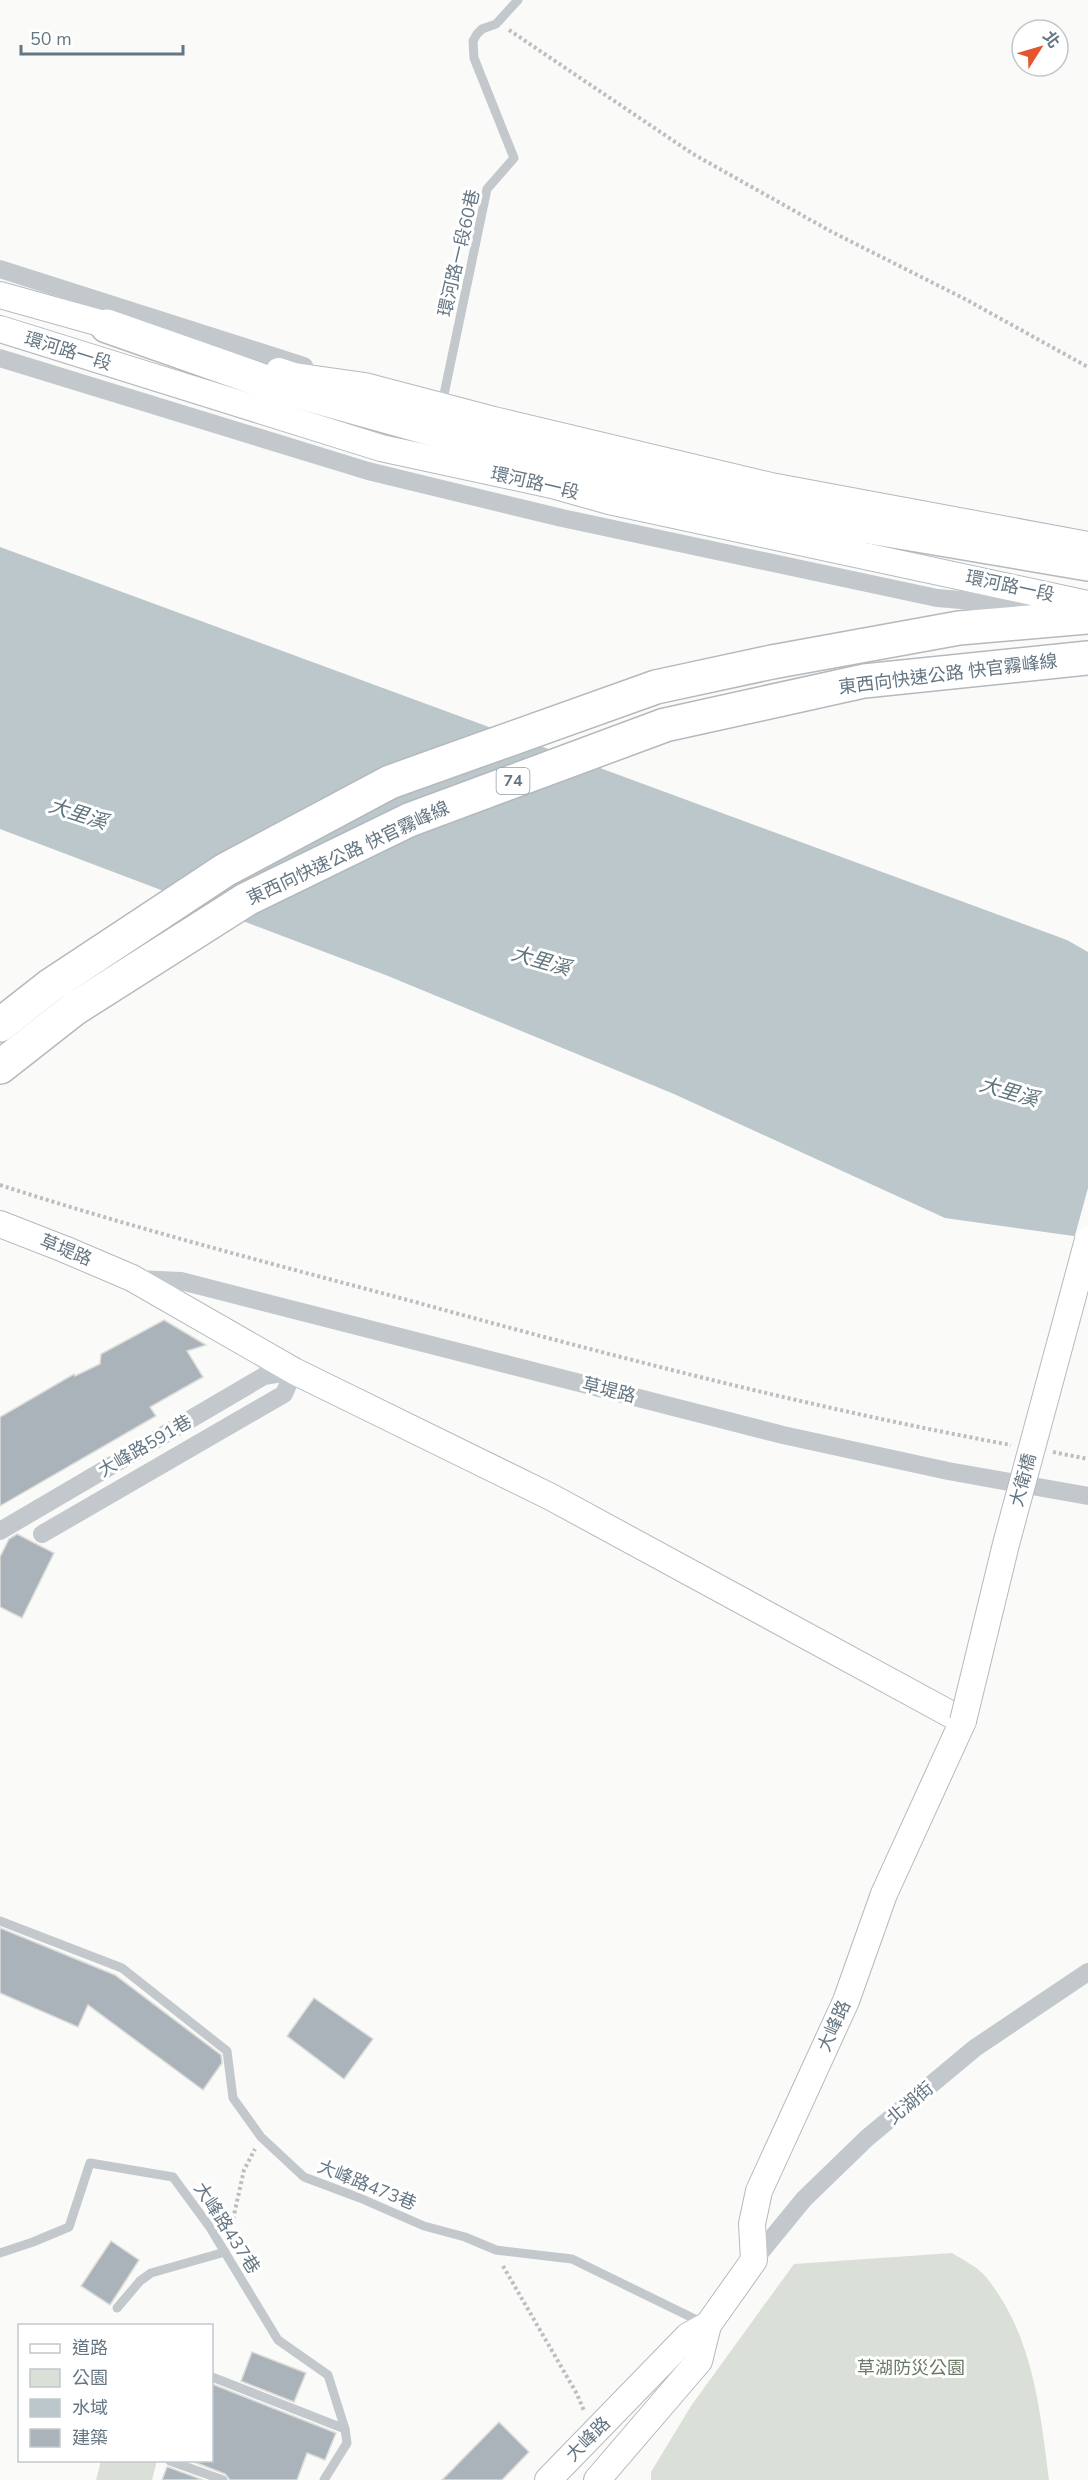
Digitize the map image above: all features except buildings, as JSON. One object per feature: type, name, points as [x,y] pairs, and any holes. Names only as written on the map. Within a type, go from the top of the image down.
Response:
[{"type":"highway","points":[[107,326],[278,386],[578,470],[764,509],[1088,564]]},
{"type":"highway","name":"東西向快速公路 快官霧峰線","points":[[0,1024],[51,985],[225,870],[390,782],[656,687],[772,662],[1085,607]]},
{"type":"highway","name":"東西向快速公路 快官霧峰線","points":[[0,1067],[74,1009],[246,899],[409,820],[486,791],[665,725],[864,681],[1088,658]]},
{"type":"street","name":"環河路一段","points":[[0,269],[365,386],[441,406],[771,486],[1088,545]]},
{"type":"street","name":"環河路一段","points":[[0,295],[107,326],[209,347],[294,376],[365,386]]},
{"type":"street","name":"環河路一段","points":[[0,329],[381,448],[1085,607]]},
{"type":"street","name":"環河路一段","points":[[0,358],[368,471],[562,518],[937,598],[1085,607]]},
{"type":"street","name":"草堤路","points":[[0,1224],[64,1248],[132,1278],[294,1371],[551,1497],[963,1721]]},
{"type":"street","name":"大衛橋","points":[[963,1721],[1006,1545],[1088,1240]]},
{"type":"street","name":"草堤路","points":[[132,1278],[181,1281],[783,1435],[948,1471],[1088,1496]]},
{"type":"street","name":"大峰路591巷","points":[[0,1531],[264,1376],[294,1371]]},
{"type":"street","points":[[42,1534],[284,1394],[294,1371]]},
{"type":"street","name":"大峰路","points":[[597,2480],[699,2361],[708,2325],[754,2260],[752,2224],[759,2191],[846,2001],[888,1884],[963,1721]]},
{"type":"street","name":"北湖街","points":[[754,2260],[804,2199],[867,2138],[975,2048],[1088,1972]]},
{"type":"street","name":"大峰路","points":[[548,2480],[688,2336],[708,2325]]},
{"type":"lane","name":"環河路一段60巷","points":[[441,406],[487,189],[514,158],[472,50],[477,34],[482,28],[496,24],[518,0]]},
{"type":"lane","name":"大峰路473巷","points":[[0,1922],[122,1968],[226,2051],[233,2098],[261,2138],[304,2177],[424,2226],[465,2237],[496,2250],[572,2259],[708,2325]]},
{"type":"lane","name":"大峰路437巷","points":[[0,2253],[69,2227],[90,2163],[173,2177],[209,2226],[278,2340],[328,2375],[345,2428],[347,2443],[324,2480]]},
{"type":"lane","points":[[117,2308],[140,2281],[151,2273],[225,2252]]},
{"type":"lane","points":[[213,2378],[345,2428]]},
{"type":"lane","points":[[173,2462],[223,2480]]},
{"type":"path","points":[[496,24],[513,32],[693,154],[832,232],[964,299],[1088,367]]},
{"type":"path","points":[[0,1185],[80,1210],[526,1332],[781,1396],[1022,1447]]},
{"type":"path","points":[[1044,1451],[1088,1459]]},
{"type":"path","points":[[209,2226],[231,2224],[244,2170],[261,2138]]},
{"type":"path","points":[[496,2250],[511,2283],[577,2394],[594,2434]]},
{"type":"green space","name":"草湖防災公園","points":[[952,2253],[983,2273],[1002,2299],[1014,2323],[1024,2348],[1038,2400],[1049,2480],[651,2480],[651,2472],[691,2406],[794,2264]]},
{"type":"green space","points":[[100,2462],[157,2462],[152,2480],[96,2480]]},
{"type":"water","name":"大里溪","points":[[0,547],[1067,940],[1088,952],[1088,1238],[945,1218],[674,1094],[388,976],[0,829]]},
{"type":"pier","points":[[1088,1188],[1088,1241],[1074,1239]]}]
